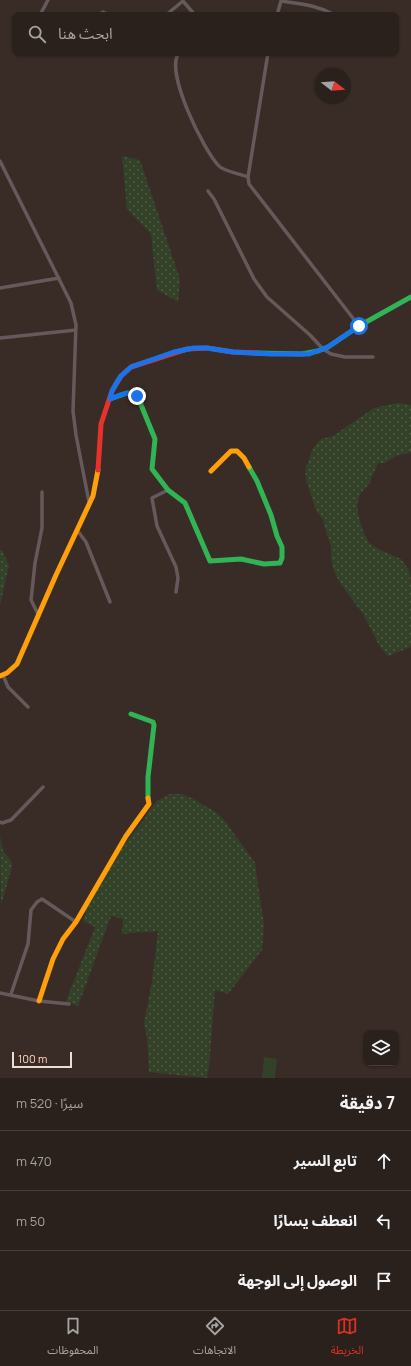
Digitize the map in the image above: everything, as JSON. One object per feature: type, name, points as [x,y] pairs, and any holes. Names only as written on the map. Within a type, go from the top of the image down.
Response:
[{"type":"street","points":[[42,12],[48,0]]},
{"type":"street","points":[[169,12],[181,1],[183,1],[192,12]]},
{"type":"street","points":[[278,12],[281,1],[313,5],[330,12]]},
{"type":"street","points":[[177,56],[175,64],[179,85],[188,111],[204,145],[220,167],[248,177]]},
{"type":"street","points":[[268,56],[248,177],[249,184],[359,326]]},
{"type":"street","points":[[0,162],[71,303],[74,314],[76,330],[73,411],[80,457],[90,503]]},
{"type":"street","points":[[208,191],[214,199],[254,279],[267,297],[323,349],[331,354],[345,357],[373,357]]},
{"type":"street","points":[[0,288],[58,278]]},
{"type":"street","points":[[28,707],[8,687],[2,675],[7,673],[17,664],[76,530],[93,496],[98,468],[101,424],[112,391],[121,376],[131,367],[174,352],[194,348],[207,348],[233,352],[309,354],[333,344],[359,326],[411,297]]},
{"type":"street","points":[[0,338],[76,330]]},
{"type":"street","points":[[110,399],[129,392],[133,392],[137,396],[155,439],[152,469],[168,490],[185,503],[210,561],[241,559],[264,564],[280,563],[282,558],[282,547],[271,515],[244,458],[237,451],[232,451],[211,471]]},
{"type":"street","points":[[168,490],[152,498],[157,526],[176,566],[178,578],[176,592]]},
{"type":"street","points":[[39,616],[30,600],[42,528],[42,492]]},
{"type":"street","points":[[76,530],[86,542],[110,602]]},
{"type":"street","points":[[39,1001],[53,959],[63,938],[76,922],[126,836],[149,804],[147,798],[154,724],[153,722],[131,714]]},
{"type":"street","points":[[0,822],[2,823],[11,820],[43,787]]},
{"type":"street","points":[[11,994],[28,944],[31,910],[37,902],[42,899],[76,922]]},
{"type":"street","points":[[0,993],[11,994],[39,1001],[69,1004]]},
{"type":"green space","points":[[122,156],[140,160],[180,279],[178,302],[157,290],[151,234],[127,209]]},
{"type":"green space","points":[[397,403],[411,405],[411,452],[396,456],[385,463],[378,463],[369,484],[360,494],[357,505],[363,531],[369,543],[380,550],[401,559],[409,570],[411,581],[411,647],[388,656],[380,647],[363,614],[340,583],[334,571],[331,558],[331,546],[323,520],[316,510],[307,483],[305,470],[313,448],[321,439],[333,436],[374,408]]},
{"type":"green space","points":[[0,550],[2,550],[9,565],[0,605]]},
{"type":"green space","points":[[170,794],[182,794],[193,799],[216,812],[225,821],[255,863],[264,925],[262,950],[228,994],[215,990],[207,1078],[149,1072],[147,1038],[144,1023],[152,981],[158,931],[122,934],[123,919],[111,916],[78,1006],[66,1001],[95,927],[83,921],[91,896],[125,843],[143,821],[149,810],[158,800]]},
{"type":"green space","points":[[0,836],[3,851],[11,861],[12,867],[1,905]]},
{"type":"green space","points":[[264,1057],[277,1059],[275,1078],[262,1078]]},
{"type":"traffic: fast","points":[[256,353],[302,354],[318,351],[328,347],[359,326],[411,297]]},
{"type":"traffic: fast","points":[[110,399],[127,393],[137,395],[155,439],[152,469],[168,490],[185,503],[210,561],[241,559],[264,564],[280,563],[282,558],[282,547],[257,481],[249,467]]},
{"type":"traffic: fast","points":[[131,714],[153,722],[154,725],[148,777],[148,798]]},
{"type":"traffic: slow","points":[[211,471],[231,451],[237,451],[244,458],[249,467]]},
{"type":"traffic: slow","points":[[0,676],[7,673],[17,664],[93,496],[98,470]]},
{"type":"traffic: slow","points":[[39,1001],[53,959],[63,939],[76,922],[126,836],[149,804],[148,798]]},
{"type":"traffic: jam","points":[[98,470],[101,424],[112,391],[121,376],[131,367],[187,349],[207,348],[233,352],[256,353]]},
{"type":"route","points":[[137,396],[133,392],[129,392],[110,399],[117,382],[131,367],[174,352],[194,348],[207,348],[233,352],[309,354],[328,347],[359,326]]}]
